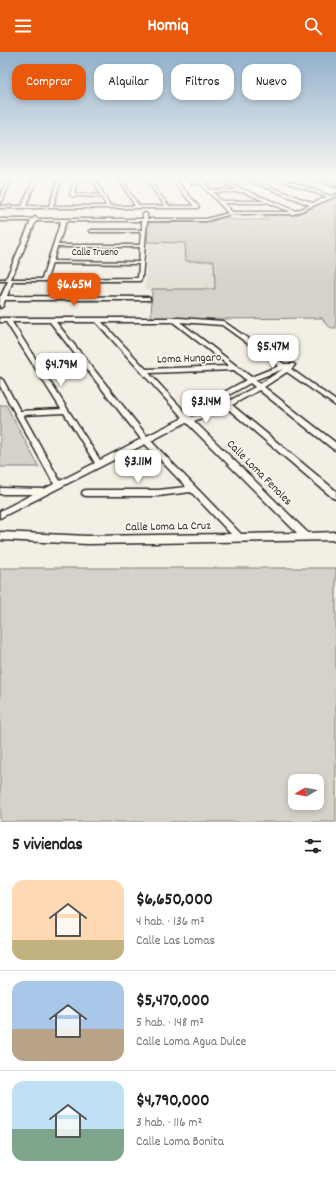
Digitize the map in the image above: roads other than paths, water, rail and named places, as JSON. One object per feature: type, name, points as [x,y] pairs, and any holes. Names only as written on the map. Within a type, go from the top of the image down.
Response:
[{"type":"street","points":[[0,280],[138,280],[145,214]]},
{"type":"street","points":[[0,226],[2,220],[35,218],[64,220],[206,220],[228,214]]},
{"type":"street","points":[[0,306],[9,280],[35,218]]},
{"type":"street","points":[[44,280],[64,220]]},
{"type":"street","points":[[89,238],[94,220]]},
{"type":"street","points":[[91,231],[143,231]]},
{"type":"street","points":[[55,246],[142,246]]},
{"type":"street","name":"Calle Trueno","points":[[50,262],[141,262]]},
{"type":"street","points":[[2,298],[148,299]]},
{"type":"street","points":[[0,320],[174,320],[223,323],[336,404]]},
{"type":"street","points":[[8,320],[99,464]]},
{"type":"street","points":[[52,320],[146,440],[239,537]]},
{"type":"street","name":"Calle Loma Fenoles","points":[[97,320],[145,371],[186,419],[308,537]]},
{"type":"street","points":[[174,320],[233,368],[336,447]]},
{"type":"street","points":[[186,419],[226,404],[259,387],[285,367]]},
{"type":"street","points":[[0,515],[186,419],[250,380],[285,367]]},
{"type":"street","name":"Loma Hungaro","points":[[145,371],[233,368]]},
{"type":"street","points":[[0,380],[58,485]]},
{"type":"street","points":[[226,404],[336,496]]},
{"type":"street","points":[[19,413],[65,411]]},
{"type":"street","points":[[86,493],[158,493],[192,489]]},
{"type":"street","points":[[0,490],[43,492]]},
{"type":"street","name":"Calle Loma La Cruz","points":[[0,536],[88,540],[336,536]]}]
